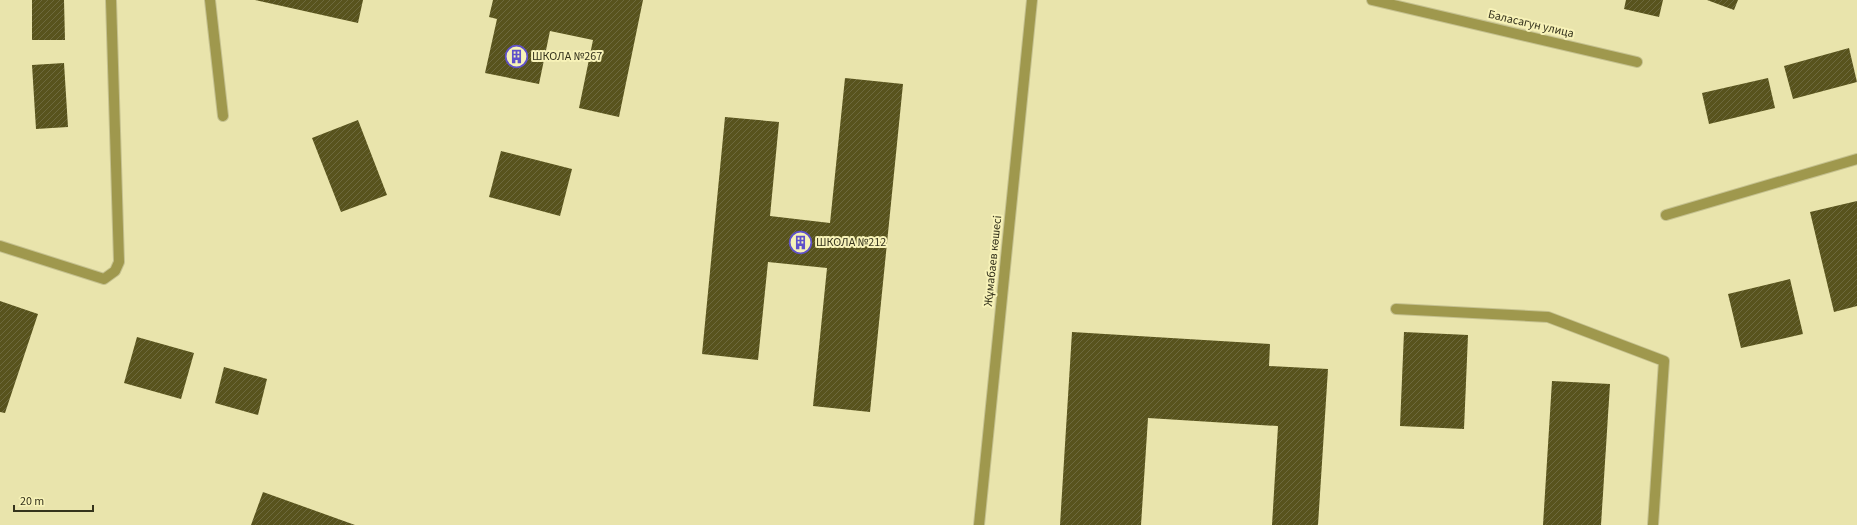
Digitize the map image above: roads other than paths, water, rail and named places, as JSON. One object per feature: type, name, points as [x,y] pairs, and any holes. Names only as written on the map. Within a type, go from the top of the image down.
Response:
[{"type":"street","points":[[0,246],[104,279],[115,272],[119,262],[120,251],[111,0]]},
{"type":"street","points":[[210,0],[223,116]]},
{"type":"street","name":"Жұмабаев көшесі","points":[[979,525],[1032,0]]},
{"type":"street","name":"Баласагун улица","points":[[1372,0],[1637,62]]},
{"type":"street","points":[[1666,215],[1857,159]]},
{"type":"street","points":[[1396,309],[1548,317],[1664,361],[1653,525]]},
{"type":"place","name":"ШКОЛА №267","points":[[517,56]]},
{"type":"place","name":"ШКОЛА №212","points":[[800,242]]}]
